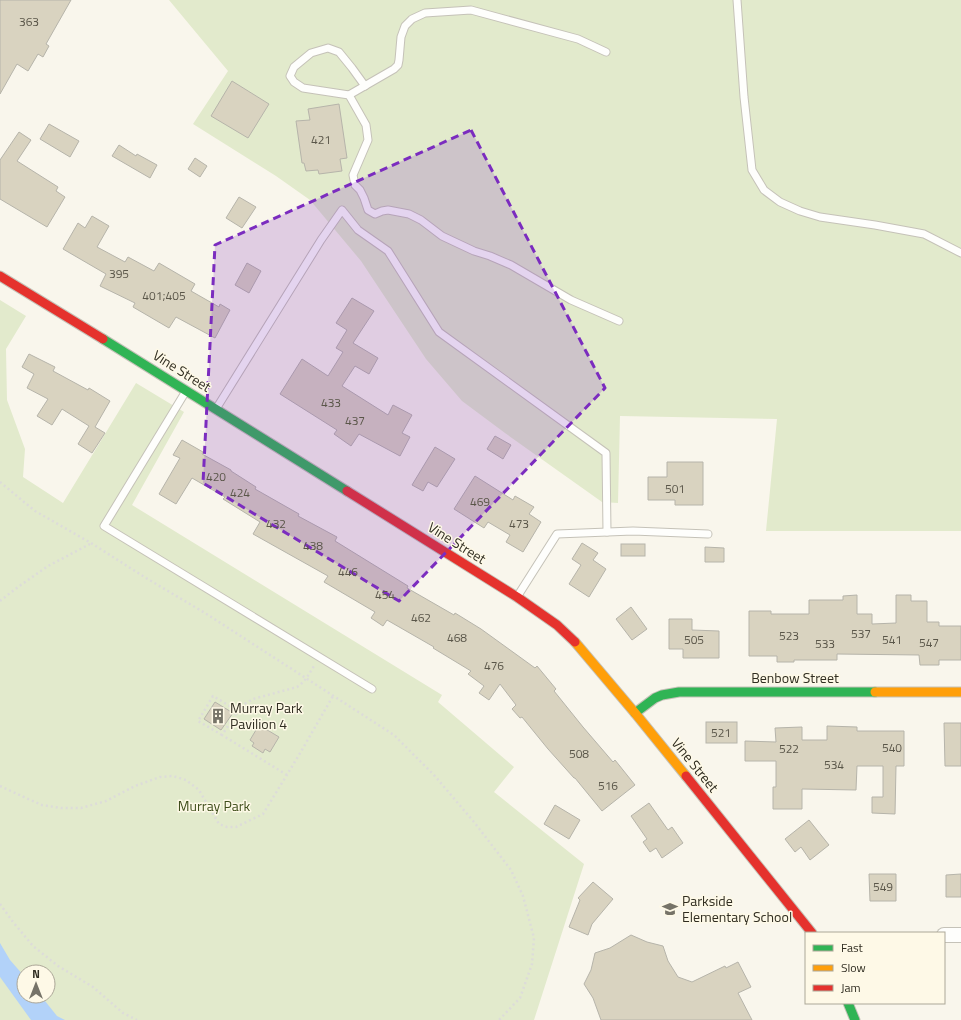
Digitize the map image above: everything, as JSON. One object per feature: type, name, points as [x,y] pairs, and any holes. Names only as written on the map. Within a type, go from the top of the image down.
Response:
[{"type":"street","name":"Vine Street","points":[[0,276],[186,390],[517,597],[557,625],[576,643],[635,713],[811,932]]},
{"type":"street","name":"Benbow Street","points":[[635,713],[655,698],[662,695],[679,692],[961,692]]},
{"type":"street","points":[[945,935],[961,935]]},
{"type":"street","points":[[848,1004],[855,1020]]},
{"type":"lane","points":[[737,0],[752,170],[764,190],[780,202],[800,211],[820,217],[924,234],[961,253]]},
{"type":"lane","points":[[364,86],[339,52],[328,48],[311,53],[294,67],[290,76],[294,82],[303,88],[349,95],[394,69],[398,65],[401,37],[405,26],[412,19],[425,13],[471,10],[578,40],[606,52]]},
{"type":"lane","points":[[349,95],[366,125],[368,140],[353,175],[355,185],[360,190],[368,210],[375,214],[388,210],[409,214],[421,220],[442,236],[474,251],[511,265],[571,300],[619,321]]},
{"type":"lane","points":[[216,409],[321,240],[342,210],[358,230],[388,251],[439,332],[606,453],[607,532]]},
{"type":"lane","points":[[186,390],[104,526],[372,689]]},
{"type":"lane","points":[[517,597],[557,534],[633,531],[708,534]]},
{"type":"path","points":[[0,482],[35,511],[205,613],[394,735],[434,775],[474,822],[511,870],[523,896],[534,938],[532,964],[520,998],[499,1020]]},
{"type":"path","points":[[0,600],[48,566],[91,544]]},
{"type":"path","points":[[222,735],[246,702],[298,687],[302,684],[319,657]]},
{"type":"path","points":[[238,711],[213,696],[198,720],[287,775]]},
{"type":"path","points":[[0,786],[42,805],[61,808],[81,808],[106,801],[135,786],[160,777],[173,776],[186,780],[199,790],[220,824],[227,828],[236,827],[263,814],[333,696]]},
{"type":"path","points":[[0,904],[13,922],[38,949],[58,966],[93,987],[123,1013],[137,1020]]},
{"type":"highlighted area","points":[[471,130],[605,388],[399,601],[203,483],[215,245]]},
{"type":"green space","points":[[169,0],[961,0],[961,531],[766,531],[777,419],[620,416],[618,503],[602,502],[462,401],[426,359],[361,261],[310,200],[276,176],[193,124],[228,71]]},
{"type":"green space","name":"Murray Park","points":[[0,300],[26,316],[6,349],[7,400],[25,449],[23,477],[63,503],[136,383],[184,412],[132,505],[442,695],[438,702],[514,767],[494,792],[584,864],[534,1020],[0,1020]]},
{"type":"water","points":[[0,943],[16,967],[16,999],[0,977]]},
{"type":"water","points":[[19,1004],[47,1004],[57,1016],[65,1020],[31,1020]]},
{"type":"building","points":[[0,0],[71,0],[46,44],[49,46],[43,57],[38,54],[28,71],[17,64],[0,94]]},
{"type":"building","points":[[232,81],[269,104],[248,138],[211,116]]},
{"type":"building","points":[[339,104],[347,158],[340,159],[342,171],[319,174],[318,170],[306,171],[304,163],[302,163],[296,121],[310,120],[308,109]]},
{"type":"building","points":[[49,124],[79,141],[70,157],[40,139]]},
{"type":"building","points":[[19,132],[31,140],[17,161],[58,187],[56,191],[65,197],[47,227],[0,199],[0,160]]},
{"type":"building","points":[[119,145],[136,156],[137,154],[157,165],[150,178],[112,156]]},
{"type":"building","points":[[195,158],[207,166],[200,177],[188,169]]},
{"type":"building","points":[[239,197],[256,207],[242,228],[226,218]]},
{"type":"building","points":[[92,216],[109,226],[97,247],[125,262],[128,257],[154,271],[159,263],[195,284],[191,291],[219,307],[220,304],[230,310],[215,338],[176,317],[169,328],[133,307],[135,303],[100,286],[106,274],[63,249],[78,223],[85,228]]},
{"type":"building","points":[[247,263],[261,271],[249,293],[235,285]]},
{"type":"building","points":[[352,298],[374,311],[353,343],[378,358],[369,374],[355,366],[342,386],[388,415],[393,405],[412,415],[402,433],[410,437],[400,456],[359,434],[351,446],[334,434],[337,430],[280,394],[302,359],[328,376],[343,352],[336,348],[347,330],[336,323]]},
{"type":"building","points":[[29,354],[55,367],[53,371],[88,390],[89,388],[110,401],[95,427],[105,433],[92,453],[78,444],[89,426],[62,409],[52,425],[37,416],[48,399],[27,388],[34,374],[22,367]]},
{"type":"building","points":[[495,436],[511,445],[503,459],[487,449]]},
{"type":"building","points":[[182,440],[203,452],[202,454],[231,470],[256,487],[255,489],[299,514],[298,516],[337,537],[335,541],[408,586],[407,588],[454,615],[455,613],[481,629],[535,668],[537,666],[556,689],[554,691],[583,727],[613,762],[615,760],[635,785],[602,811],[522,717],[520,718],[512,709],[516,705],[500,684],[489,700],[479,693],[484,686],[468,674],[471,671],[433,648],[434,647],[387,620],[383,626],[371,618],[375,612],[324,582],[328,576],[253,534],[260,522],[223,499],[225,497],[192,478],[176,504],[159,494],[180,458],[173,455]]},
{"type":"building","points":[[435,447],[455,459],[437,487],[428,482],[423,491],[412,485]]},
{"type":"building","points":[[667,462],[703,462],[703,505],[675,505],[675,500],[648,500],[648,477],[667,477]]},
{"type":"building","points":[[475,476],[513,500],[515,496],[534,507],[529,514],[541,522],[523,552],[506,542],[510,535],[488,522],[484,528],[454,509]]},
{"type":"building","points":[[582,543],[598,553],[593,560],[606,569],[589,597],[569,584],[581,565],[572,559]]},
{"type":"building","points":[[621,544],[645,544],[645,556],[621,556]]},
{"type":"building","points":[[705,547],[724,548],[724,562],[705,562]]},
{"type":"building","points":[[857,595],[857,614],[872,614],[872,624],[896,623],[896,595],[911,595],[911,601],[927,601],[927,622],[939,622],[939,626],[961,626],[961,660],[939,660],[939,665],[920,665],[919,655],[837,654],[837,660],[794,660],[794,662],[777,662],[777,656],[749,656],[749,611],[771,611],[771,614],[809,614],[809,600],[843,600],[843,596]]},
{"type":"building","points":[[631,607],[647,629],[632,640],[616,619]]},
{"type":"building","points":[[669,619],[692,619],[692,630],[719,631],[719,658],[683,658],[683,649],[669,649]]},
{"type":"building","name":"Murray Park Pavilion 4","points":[[215,702],[233,713],[221,730],[204,719]]},
{"type":"building","points":[[706,722],[737,722],[737,743],[706,743]]},
{"type":"building","points":[[944,723],[961,723],[961,766],[945,766]]},
{"type":"building","points":[[259,725],[279,737],[270,752],[265,749],[263,753],[252,746],[254,743],[250,740]]},
{"type":"building","points":[[827,726],[857,727],[857,731],[904,731],[904,766],[896,766],[895,814],[872,813],[872,797],[883,797],[883,766],[857,766],[856,790],[802,789],[802,809],[773,809],[773,787],[776,787],[776,761],[745,761],[745,741],[776,742],[775,728],[802,727],[802,740],[827,740]]},
{"type":"building","points":[[649,803],[668,830],[672,827],[683,843],[662,858],[656,848],[650,852],[643,842],[647,839],[631,816]]},
{"type":"building","points":[[555,805],[580,820],[569,839],[544,824]]},
{"type":"building","points":[[809,820],[829,845],[810,860],[801,847],[795,852],[785,839]]},
{"type":"building","points":[[869,874],[896,874],[896,901],[870,901]]},
{"type":"building","points":[[961,874],[961,897],[946,897],[946,875]]},
{"type":"building","points":[[593,882],[613,899],[592,924],[588,935],[569,927],[580,900],[578,898]]},
{"type":"building","points":[[631,935],[647,942],[663,946],[668,961],[678,977],[692,982],[725,966],[726,968],[738,962],[751,987],[738,993],[752,1020],[601,1020],[593,998],[584,984],[591,970],[595,953],[610,948]]},
{"type":"traffic: fast","points":[[103,339],[347,491]]},
{"type":"traffic: fast","points":[[635,713],[655,698],[662,695],[679,692],[875,692]]},
{"type":"traffic: fast","points":[[848,1004],[855,1020]]},
{"type":"traffic: slow","points":[[575,642],[686,776]]},
{"type":"traffic: slow","points":[[875,692],[961,692]]},
{"type":"traffic: jam","points":[[0,276],[103,339]]},
{"type":"traffic: jam","points":[[347,491],[517,597],[557,625],[575,642]]},
{"type":"traffic: jam","points":[[686,776],[811,932]]},
{"type":"place","name":"Murray Park Pavilion 4","points":[[218,716]]},
{"type":"place","name":"Parkside Elementary School","points":[[670,909]]}]
